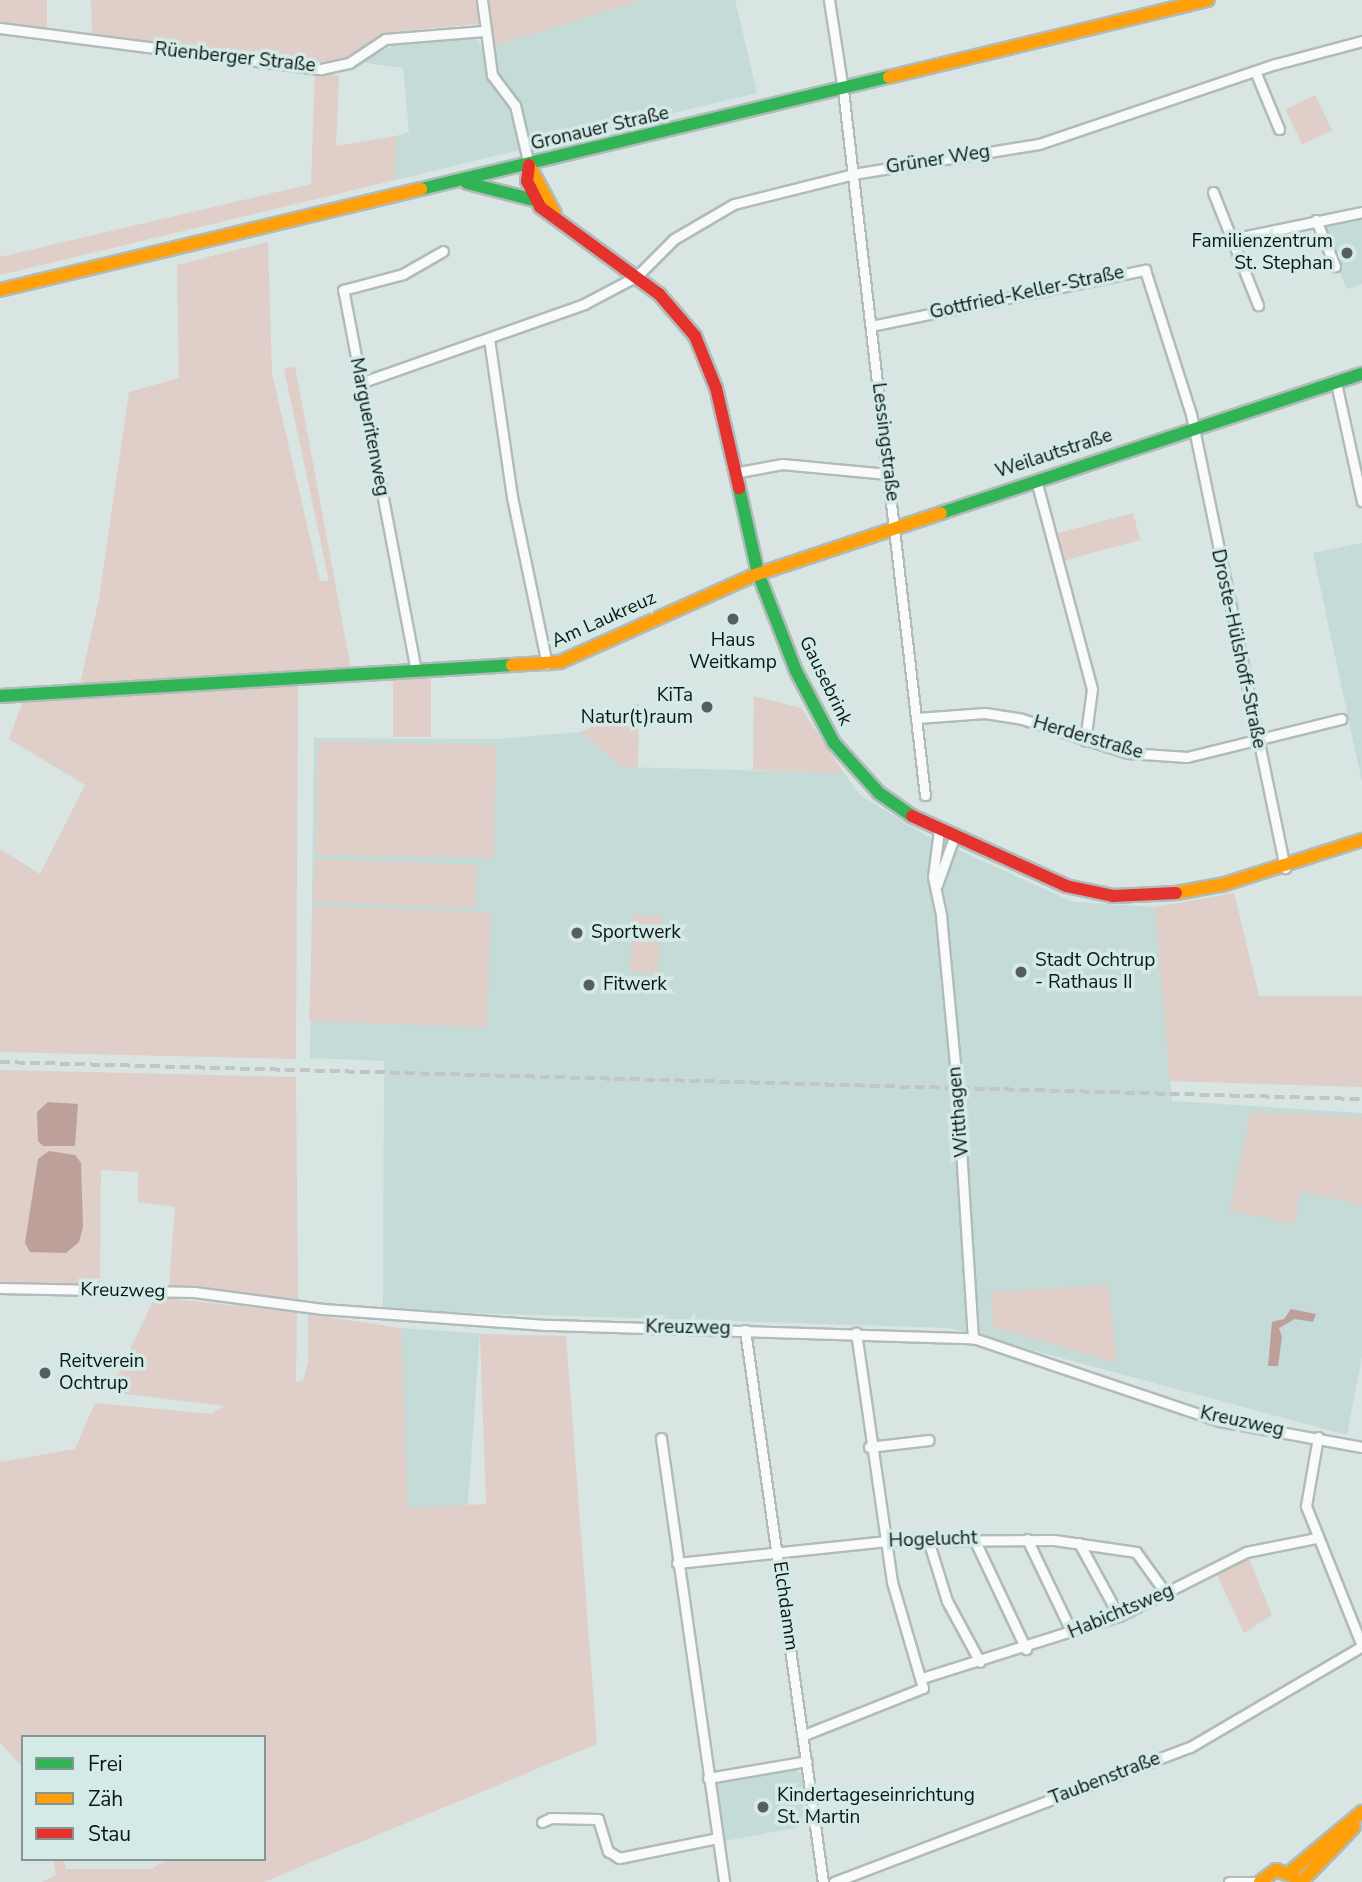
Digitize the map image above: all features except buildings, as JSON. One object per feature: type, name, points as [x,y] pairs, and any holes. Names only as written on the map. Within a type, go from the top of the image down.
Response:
[{"type":"main road","name":"Gronauer Straße","points":[[0,290],[844,90],[1180,3],[1208,0]]},
{"type":"main road","points":[[529,165],[525,174],[534,200]]},
{"type":"main road","name":"Gausebrink","points":[[529,165],[556,216]]},
{"type":"main road","points":[[460,182],[534,200]]},
{"type":"main road","name":"Gausebrink","points":[[534,200],[638,276],[676,310],[699,344],[716,388],[758,573],[807,696],[834,743],[879,793],[939,830],[1054,882],[1113,896],[1189,891],[1285,868],[1362,840]]},
{"type":"main road","name":"Weilautstraße","points":[[758,573],[1362,374]]},
{"type":"main road","name":"Am Laukreuz","points":[[0,696],[547,664],[758,573]]},
{"type":"main road","points":[[1290,1872],[1362,1812]]},
{"type":"main road","points":[[1257,1882],[1276,1870],[1290,1872],[1301,1882],[1362,1818]]},
{"type":"street","points":[[482,0],[484,31],[492,75],[515,105],[529,165]]},
{"type":"street","name":"Lessingstraße","points":[[829,0],[844,90],[925,794]]},
{"type":"street","name":"Rüenberger Straße","points":[[0,28],[321,69],[349,63],[385,39],[484,31]]},
{"type":"street","name":"Grüner Weg","points":[[360,383],[584,304],[638,276],[674,239],[722,209],[853,174],[1039,144],[1255,71],[1362,41]]},
{"type":"street","points":[[1255,71],[1279,129]]},
{"type":"street","points":[[1213,192],[1258,305]]},
{"type":"street","points":[[1232,239],[1362,212]]},
{"type":"street","points":[[1316,220],[1335,266]]},
{"type":"street","name":"Margueritenweg","points":[[416,671],[342,290],[403,274],[443,251]]},
{"type":"street","name":"Gottfried-Keller-Straße","points":[[871,326],[1145,271],[1193,429]]},
{"type":"street","points":[[489,339],[512,497],[547,664]]},
{"type":"street","points":[[1336,383],[1362,501]]},
{"type":"street","name":"Droste-Hülshoff-Straße","points":[[1193,429],[1285,868]]},
{"type":"street","points":[[734,472],[782,464],[888,474]]},
{"type":"street","points":[[1036,480],[1092,690],[1085,741]]},
{"type":"street","name":"Herderstraße","points":[[917,718],[985,713],[1022,719],[1128,753],[1187,757],[1341,719]]},
{"type":"street","name":"Witthagen","points":[[939,830],[933,855],[958,1098],[974,1338]]},
{"type":"street","name":"Witthagen","points":[[937,885],[954,837]]},
{"type":"street","name":"Kreuzweg","points":[[0,1288],[194,1292],[382,1314],[548,1325],[974,1338],[1220,1421],[1362,1447]]},
{"type":"street","name":"Elchdamm","points":[[745,1330],[804,1735],[822,1882]]},
{"type":"street","points":[[804,1735],[923,1688],[901,1617],[885,1541],[869,1447],[856,1333]]},
{"type":"street","points":[[1318,1437],[1306,1506],[1316,1538],[1362,1646]]},
{"type":"street","points":[[661,1438],[724,1882]]},
{"type":"street","points":[[869,1447],[929,1440]]},
{"type":"street","name":"Habichtsweg","points":[[922,1678],[1026,1649],[1119,1616],[1167,1595],[1246,1552],[1316,1538]]},
{"type":"street","points":[[974,1539],[1026,1649]]},
{"type":"street","points":[[1027,1539],[1072,1633]]},
{"type":"street","name":"Hogelucht","points":[[677,1563],[885,1541],[1027,1539],[1079,1543],[1136,1552],[1167,1595]]},
{"type":"street","points":[[928,1540],[947,1601],[980,1662]]},
{"type":"street","points":[[1079,1543],[1119,1616]]},
{"type":"street","name":"Taubenstraße","points":[[834,1882],[1190,1747],[1362,1646]]},
{"type":"street","points":[[708,1778],[807,1761]]},
{"type":"street","points":[[542,1822],[551,1818],[598,1819],[608,1852],[619,1858],[717,1838]]},
{"type":"street","points":[[1229,1882],[1257,1882]]},
{"type":"shaded area","points":[[0,0],[47,0],[47,29],[0,22]]},
{"type":"shaded area","points":[[91,0],[477,0],[478,24],[400,31],[380,36],[340,61],[314,62],[92,35]]},
{"type":"shaded area","points":[[488,0],[642,0],[494,46]]},
{"type":"shaded area","points":[[642,0],[735,0],[757,93],[395,180],[396,136],[409,132],[403,68],[366,63],[367,59],[399,43],[474,38],[484,49]]},
{"type":"shaded area","points":[[315,71],[339,76],[336,146],[396,136],[395,180],[0,275],[0,257],[311,184]]},
{"type":"shaded area","points":[[1315,95],[1332,130],[1302,145],[1285,109]]},
{"type":"shaded area","name":"Familienzentrum St. Stephan","points":[[1362,219],[1362,284],[1347,289],[1323,230],[1326,225]]},
{"type":"shaded area","points":[[268,242],[272,374],[320,581],[329,581],[284,369],[295,366],[351,669],[80,684],[99,599],[129,392],[179,378],[177,265]]},
{"type":"shaded area","points":[[1133,513],[1140,540],[1065,560],[1058,533]]},
{"type":"shaded area","points":[[1362,543],[1362,782],[1313,553]]},
{"type":"shaded area","points":[[393,677],[431,677],[431,737],[393,737]]},
{"type":"shaded area","points":[[298,683],[296,1059],[0,1052],[0,849],[40,874],[85,785],[9,739],[23,701]]},
{"type":"shaded area","points":[[754,696],[801,708],[844,773],[753,770]]},
{"type":"shaded area","points":[[639,703],[638,767],[621,767],[581,732]]},
{"type":"shaded area","points":[[581,732],[621,767],[844,773],[860,795],[925,835],[1073,902],[1155,907],[1172,1101],[1362,1113],[1362,1356],[1347,1435],[950,1328],[383,1310],[384,1061],[310,1058],[314,738],[497,739]]},
{"type":"shaded area","points":[[318,742],[496,745],[494,858],[316,855]]},
{"type":"shaded area","points":[[315,859],[477,865],[475,908],[313,902]]},
{"type":"shaded area","points":[[1234,893],[1259,996],[1362,996],[1362,1087],[1170,1081],[1155,907]]},
{"type":"shaded area","points":[[313,906],[491,912],[487,1027],[309,1021]]},
{"type":"shaded area","points":[[634,914],[662,916],[658,974],[630,972]]},
{"type":"shaded area","points":[[0,1070],[296,1077],[298,1301],[198,1286],[169,1288],[175,1207],[138,1202],[138,1172],[101,1170],[100,1286],[0,1285]]},
{"type":"shaded area","points":[[48,1102],[78,1104],[75,1146],[43,1146],[38,1141],[37,1112]]},
{"type":"shaded area","points":[[1251,1112],[1362,1117],[1362,1205],[1300,1191],[1295,1224],[1229,1210]]},
{"type":"shaded area","points":[[49,1151],[75,1155],[81,1163],[83,1227],[79,1242],[66,1253],[30,1252],[25,1243],[38,1159]]},
{"type":"shaded area","points":[[1108,1285],[1117,1363],[993,1327],[991,1292]]},
{"type":"shaded area","points":[[155,1297],[297,1312],[296,1382],[303,1381],[308,1362],[308,1314],[401,1328],[408,1508],[486,1504],[480,1334],[566,1336],[597,1744],[264,1882],[42,1882],[56,1875],[53,1861],[64,1861],[66,1869],[151,1869],[165,1861],[266,1861],[266,1735],[21,1735],[21,1766],[0,1742],[0,1462],[75,1449],[95,1403],[212,1414],[224,1406],[110,1392]]},
{"type":"shaded area","points":[[1291,1309],[1316,1314],[1313,1322],[1295,1319],[1279,1328],[1282,1337],[1278,1366],[1268,1366],[1272,1322],[1284,1319]]},
{"type":"shaded area","points":[[401,1328],[480,1334],[467,1513],[388,1508]]},
{"type":"shaded area","points":[[1249,1559],[1272,1615],[1244,1633],[1216,1573]]},
{"type":"shaded area","name":"Kindertageseinrichtung St. Martin","points":[[794,1769],[803,1775],[811,1825],[724,1841],[716,1790],[720,1783]]},
{"type":"railway","points":[[0,1062],[1362,1099]]},
{"type":"traffic: fast","points":[[421,189],[889,77]]},
{"type":"traffic: fast","points":[[467,183],[534,200]]},
{"type":"traffic: fast","points":[[941,513],[1362,374]]},
{"type":"traffic: fast","points":[[739,488],[758,573],[796,671],[834,743],[879,793],[912,816]]},
{"type":"traffic: fast","points":[[0,696],[512,665]]},
{"type":"traffic: slow","points":[[889,77],[1208,0]]},
{"type":"traffic: slow","points":[[529,165],[555,214]]},
{"type":"traffic: slow","points":[[0,290],[421,189]]},
{"type":"traffic: slow","points":[[512,665],[560,662],[752,576],[941,513]]},
{"type":"traffic: slow","points":[[1176,893],[1225,884],[1362,840]]},
{"type":"traffic: slow","points":[[1290,1872],[1362,1812]]},
{"type":"traffic: slow","points":[[1301,1882],[1354,1827]]},
{"type":"traffic: slow","points":[[1260,1882],[1276,1870],[1295,1877]]},
{"type":"traffic: jam","points":[[529,165],[527,181],[540,207],[659,294],[695,336],[716,388],[739,488]]},
{"type":"traffic: jam","points":[[912,816],[1066,886],[1113,896],[1176,893]]},
{"type":"place","name":"Familienzentrum St. Stephan","points":[[1347,253]]},
{"type":"place","name":"Haus Weitkamp","points":[[733,619]]},
{"type":"place","name":"KiTa Natur(t)raum","points":[[707,707]]},
{"type":"place","name":"Sportwerk","points":[[577,933]]},
{"type":"place","name":"Stadt Ochtrup - Rathaus II","points":[[1021,972]]},
{"type":"place","name":"Fitwerk","points":[[589,985]]},
{"type":"place","name":"Reitverein Ochtrup","points":[[45,1373]]},
{"type":"place","name":"Kindertageseinrichtung St. Martin","points":[[763,1807]]}]
